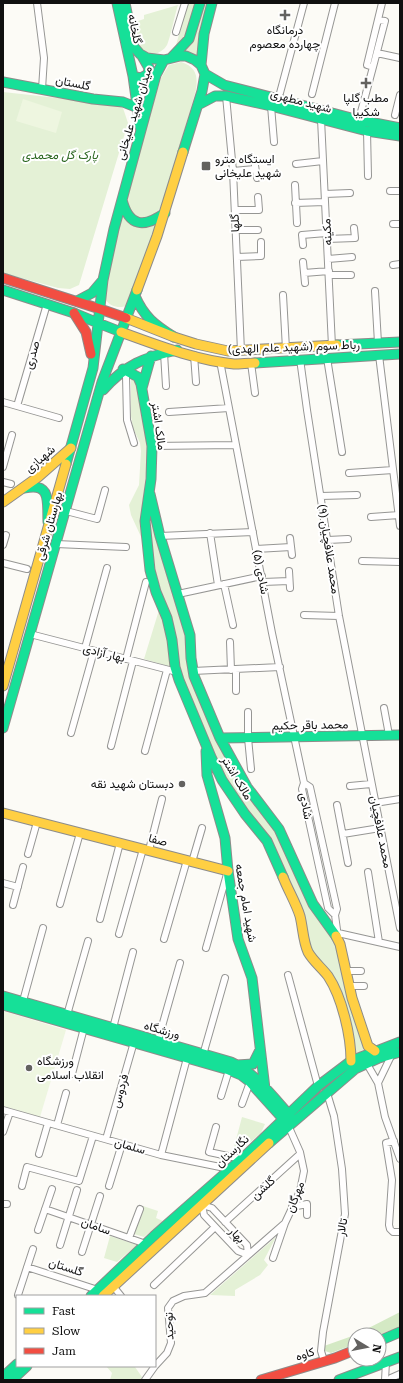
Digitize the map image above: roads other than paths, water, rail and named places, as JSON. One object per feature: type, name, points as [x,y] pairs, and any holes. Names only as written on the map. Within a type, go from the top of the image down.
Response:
[{"type":"main road","name":"گلخانه","points":[[117,3],[133,76],[141,131]]},
{"type":"main road","name":"گلخانه","points":[[124,3],[134,47],[142,56],[149,60],[168,59]]},
{"type":"main road","name":"میدان شهید علیخانی","points":[[98,323],[103,280],[122,196],[156,75],[168,59],[189,39],[200,3]]},
{"type":"main road","points":[[3,290],[74,313],[121,332],[165,213],[198,106],[205,74],[201,65],[203,33],[212,3]]},
{"type":"main road","points":[[133,76],[144,78],[148,74],[149,68],[142,56]]},
{"type":"main road","points":[[168,59],[186,56],[195,60],[201,65]]},
{"type":"main road","name":"شهید مطهری","points":[[205,74],[224,85],[358,124],[367,131],[400,136]]},
{"type":"main road","name":"گلستان","points":[[3,82],[92,99],[123,102],[138,108]]},
{"type":"main road","points":[[123,102],[135,91]]},
{"type":"main road","name":"شهید مطهری","points":[[198,106],[215,96],[226,96],[321,119],[400,128]]},
{"type":"main road","points":[[122,196],[123,208],[126,215],[139,224],[149,223],[158,219],[165,213]]},
{"type":"main road","points":[[3,278],[126,318]]},
{"type":"main road","points":[[77,301],[90,295],[98,288],[103,280]]},
{"type":"main road","points":[[31,299],[35,292],[34,288]]},
{"type":"main road","points":[[135,296],[145,316],[152,323],[174,337]]},
{"type":"main road","points":[[74,313],[81,322],[88,336],[93,368]]},
{"type":"main road","name":"رباط سوم (شهید علم الهدی)","points":[[126,318],[174,337],[196,344],[228,351],[400,342]]},
{"type":"main road","name":"بهارستان شرقی","points":[[3,686],[93,368],[98,323]]},
{"type":"main road","points":[[147,341],[142,336],[142,332],[145,329],[152,329]]},
{"type":"main road","name":"رباط سوم (شهید علم الهدی)","points":[[121,332],[194,355],[235,364],[400,354]]},
{"type":"main road","name":"بهارستان شرقی","points":[[3,728],[99,394],[121,332]]},
{"type":"main road","points":[[99,394],[111,379],[123,369],[151,356],[177,350]]},
{"type":"main road","points":[[142,388],[151,356]]},
{"type":"main road","points":[[93,368],[96,364],[102,362],[106,366],[106,372]]},
{"type":"main road","points":[[123,369],[138,377],[142,388]]},
{"type":"main road","name":"مالک اشتر","points":[[142,388],[152,446],[150,491],[145,521],[150,570],[156,592],[167,618],[179,680],[222,780],[232,796],[267,841],[300,916],[308,952],[334,986],[346,1022],[351,1047],[351,1061]]},
{"type":"main road","name":"شهبازی","points":[[3,502],[25,488],[71,448]]},
{"type":"main road","name":"شهبازی","points":[[25,488],[36,486],[44,492],[47,499],[48,529]]},
{"type":"main road","name":"مالک اشتر","points":[[150,491],[160,536],[190,635],[193,671],[220,738],[247,787],[279,829],[313,904],[333,931],[340,944],[346,972],[368,1046],[375,1050]]},
{"type":"main road","name":"محمد باقر حکیم","points":[[220,738],[363,737],[400,735]]},
{"type":"main road","name":"شهید امام جمعه","points":[[206,745],[207,775],[225,838],[228,871],[238,939],[252,978],[265,1088]]},
{"type":"main road","points":[[232,796],[247,787]]},
{"type":"main road","name":"صفا","points":[[3,813],[228,871]]},
{"type":"main road","name":"ورزشگاه","points":[[3,996],[113,1028],[187,1058],[244,1068],[265,1088],[289,1119]]},
{"type":"main road","name":"ورزشگاه","points":[[3,1005],[134,1042],[203,1054],[233,1067],[289,1119]]},
{"type":"main road","name":"نگارستان","points":[[97,1294],[113,1286],[149,1247],[202,1205],[289,1119],[318,1086],[351,1061],[375,1050],[400,1042]]},
{"type":"main road","points":[[233,1067],[253,1064],[258,1058],[260,1048]]},
{"type":"main road","name":"نگارستان","points":[[97,1294],[149,1247],[230,1169],[289,1119],[327,1093],[355,1069],[379,1058],[396,1053]]},
{"type":"main road","points":[[387,1338],[400,1332]]},
{"type":"main road","name":"کاوه","points":[[261,1380],[347,1353]]},
{"type":"main road","points":[[387,1362],[400,1357]]},
{"type":"main road","points":[[3,1377],[16,1365]]},
{"type":"main road","points":[[12,1380],[26,1367]]},
{"type":"main road","points":[[338,1380],[356,1377],[376,1367]]},
{"type":"street","points":[[37,3],[44,58],[42,89]]},
{"type":"street","points":[[176,32],[185,3]]},
{"type":"street","points":[[280,93],[304,3]]},
{"type":"street","points":[[312,94],[335,3]]},
{"type":"street","points":[[373,67],[367,65],[382,3]]},
{"type":"street","points":[[358,124],[385,21],[378,20]]},
{"type":"street","points":[[377,53],[400,58]]},
{"type":"street","points":[[395,115],[400,95]]},
{"type":"street","name":"گلها","points":[[226,96],[233,171],[241,351]]},
{"type":"street","points":[[271,106],[274,142]]},
{"type":"street","name":"مکینه","points":[[321,119],[332,346]]},
{"type":"street","points":[[367,131],[368,176]]},
{"type":"street","points":[[254,159],[257,178]]},
{"type":"street","points":[[296,164],[323,161]]},
{"type":"street","points":[[233,171],[256,169]]},
{"type":"street","points":[[295,185],[297,223]]},
{"type":"street","points":[[390,192],[400,191]]},
{"type":"street","points":[[324,194],[350,193]]},
{"type":"street","points":[[235,210],[259,210],[258,197]]},
{"type":"street","points":[[295,203],[325,202]]},
{"type":"street","points":[[393,224],[400,224]]},
{"type":"street","points":[[303,245],[302,234],[355,238],[354,228]]},
{"type":"street","points":[[236,230],[258,230]]},
{"type":"street","points":[[237,257],[261,256],[260,242]]},
{"type":"street","points":[[328,259],[352,257]]},
{"type":"street","points":[[303,262],[305,283]]},
{"type":"street","points":[[393,265],[400,264]]},
{"type":"street","points":[[304,273],[351,274]]},
{"type":"street","points":[[375,291],[378,343]]},
{"type":"street","points":[[283,296],[286,349]]},
{"type":"street","name":"صدری","points":[[17,406],[47,304]]},
{"type":"street","points":[[164,353],[166,386]]},
{"type":"street","points":[[194,355],[196,382]]},
{"type":"street","points":[[379,355],[400,526]]},
{"type":"street","points":[[327,358],[342,452]]},
{"type":"street","name":"محمد علافچیان (۹)","points":[[300,360],[306,410],[321,496],[339,616],[363,737]]},
{"type":"street","name":"شادی (۵)","points":[[220,361],[252,532],[304,783]]},
{"type":"street","points":[[251,363],[255,393]]},
{"type":"street","points":[[123,369],[126,376],[127,420],[134,442]]},
{"type":"street","points":[[3,402],[59,418]]},
{"type":"street","points":[[169,412],[229,408]]},
{"type":"street","points":[[3,467],[12,435]]},
{"type":"street","points":[[152,446],[236,444]]},
{"type":"street","points":[[349,473],[393,470]]},
{"type":"street","points":[[3,482],[11,484]]},
{"type":"street","points":[[66,511],[97,519],[105,490]]},
{"type":"street","points":[[321,496],[358,495]]},
{"type":"street","points":[[370,517],[399,515]]},
{"type":"street","points":[[160,536],[252,532]]},
{"type":"street","points":[[210,533],[221,585],[233,625]]},
{"type":"street","points":[[3,545],[6,535]]},
{"type":"street","points":[[290,538],[292,555]]},
{"type":"street","points":[[328,540],[348,539]]},
{"type":"street","points":[[56,544],[126,547]]},
{"type":"street","points":[[256,548],[291,547]]},
{"type":"street","points":[[362,561],[400,562]]},
{"type":"street","points":[[3,563],[27,569]]},
{"type":"street","points":[[85,648],[107,568]]},
{"type":"street","points":[[178,594],[221,585],[262,579],[289,584],[288,571]]},
{"type":"street","points":[[126,659],[146,582]]},
{"type":"street","points":[[304,614],[339,616]]},
{"type":"street","name":"بهار آزادی","points":[[30,634],[177,672]]},
{"type":"street","points":[[230,642],[236,691]]},
{"type":"street","points":[[71,733],[94,651]]},
{"type":"street","points":[[111,746],[133,661]]},
{"type":"street","points":[[193,671],[280,667]]},
{"type":"street","points":[[145,751],[167,670]]},
{"type":"street","points":[[384,708],[389,735]]},
{"type":"street","points":[[248,712],[248,738],[251,769]]},
{"type":"street","name":"محمد علافچیان","points":[[363,737],[400,928]]},
{"type":"street","name":"شادی","points":[[304,783],[302,789],[328,908],[335,915],[340,944]]},
{"type":"street","points":[[350,786],[371,784]]},
{"type":"street","points":[[119,934],[162,799]]},
{"type":"street","points":[[375,803],[400,799]]},
{"type":"street","points":[[337,805],[348,863]]},
{"type":"street","points":[[28,854],[37,822]]},
{"type":"street","points":[[164,939],[202,828]]},
{"type":"street","points":[[343,834],[380,828]]},
{"type":"street","points":[[60,904],[80,833]]},
{"type":"street","points":[[100,919],[120,843]]},
{"type":"street","points":[[13,905],[23,867]]},
{"type":"street","points":[[206,948],[228,871]]},
{"type":"street","points":[[368,872],[379,942]]},
{"type":"street","points":[[3,882],[18,887]]},
{"type":"street","points":[[23,1001],[43,928]]},
{"type":"street","points":[[338,933],[400,947]]},
{"type":"street","points":[[67,1015],[88,941]]},
{"type":"street","points":[[113,1028],[133,952]]},
{"type":"street","points":[[156,1045],[180,963]]},
{"type":"street","points":[[346,972],[361,971]]},
{"type":"street","points":[[288,975],[318,1086]]},
{"type":"street","points":[[203,1054],[225,978]]},
{"type":"street","points":[[350,986],[364,986]]},
{"type":"street","points":[[72,1074],[84,1028]]},
{"type":"street","name":"فردوس","points":[[106,1139],[134,1042]]},
{"type":"street","points":[[378,1083],[386,1066],[396,1053]]},
{"type":"street","name":"سلمان","points":[[3,1110],[161,1155],[187,1058]]},
{"type":"street","points":[[368,1064],[378,1083],[385,1117],[400,1159]]},
{"type":"street","points":[[221,1096],[233,1067]]},
{"type":"street","points":[[242,1104],[250,1082]]},
{"type":"street","points":[[57,1125],[66,1093]]},
{"type":"street","name":"تالار","points":[[324,1361],[321,1351],[323,1332],[345,1214],[342,1169],[334,1116],[327,1093]]},
{"type":"street","points":[[3,1132],[10,1112]]},
{"type":"street","name":"مهرگان","points":[[248,1255],[285,1223],[300,1191],[304,1171],[289,1119]]},
{"type":"street","points":[[39,1154],[48,1123]]},
{"type":"street","points":[[216,1127],[209,1152],[242,1159]]},
{"type":"street","points":[[22,1186],[27,1167],[79,1181],[93,1136]]},
{"type":"street","points":[[394,1141],[386,1143],[392,1180],[389,1225],[393,1232],[400,1232]]},
{"type":"street","points":[[109,1186],[122,1144]]},
{"type":"street","name":"گلشن","points":[[225,1222],[300,1154]]},
{"type":"street","points":[[161,1155],[230,1169]]},
{"type":"street","points":[[38,1230],[52,1189]]},
{"type":"street","points":[[60,1245],[77,1190]]},
{"type":"street","points":[[82,1252],[100,1196]]},
{"type":"street","points":[[292,1207],[307,1204],[307,1215]]},
{"type":"street","name":"بهار","points":[[202,1205],[212,1208],[225,1222],[247,1245],[248,1255],[238,1251],[204,1215],[202,1205]]},
{"type":"street","name":"سامان","points":[[45,1209],[129,1238],[149,1247]]},
{"type":"street","points":[[129,1238],[140,1209]]},
{"type":"street","points":[[273,1258],[285,1223]]},
{"type":"street","points":[[154,1285],[216,1227]]},
{"type":"street","points":[[18,1295],[33,1249]]},
{"type":"street","name":"توحید","points":[[156,1365],[167,1353],[171,1343],[168,1308],[173,1301],[184,1296],[205,1293],[248,1255]]},
{"type":"street","name":"گلستان","points":[[27,1267],[97,1294]]},
{"type":"street","points":[[113,1286],[120,1295]]},
{"type":"street","name":"توحید","points":[[145,1380],[154,1367]]},
{"type":"street","points":[[385,1380],[386,1367]]},
{"type":"street","points":[[390,1380],[391,1378],[400,1374]]},
{"type":"place","name":"درمانگاه چهارده معصوم","points":[[285,15]]},
{"type":"place","name":"مطب گلپا شکیبا","points":[[366,83]]},
{"type":"place","name":"ایستگاه مترو شهید علیخانی","points":[[206,166]]},
{"type":"place","name":"دبستان شهید نقه","points":[[182,784]]},
{"type":"place","name":"ورزشگاه انقلاب اسلامی","points":[[29,1068]]},
{"type":"park label","name":"پارک گل محمدی","points":[[60,155]]}]
